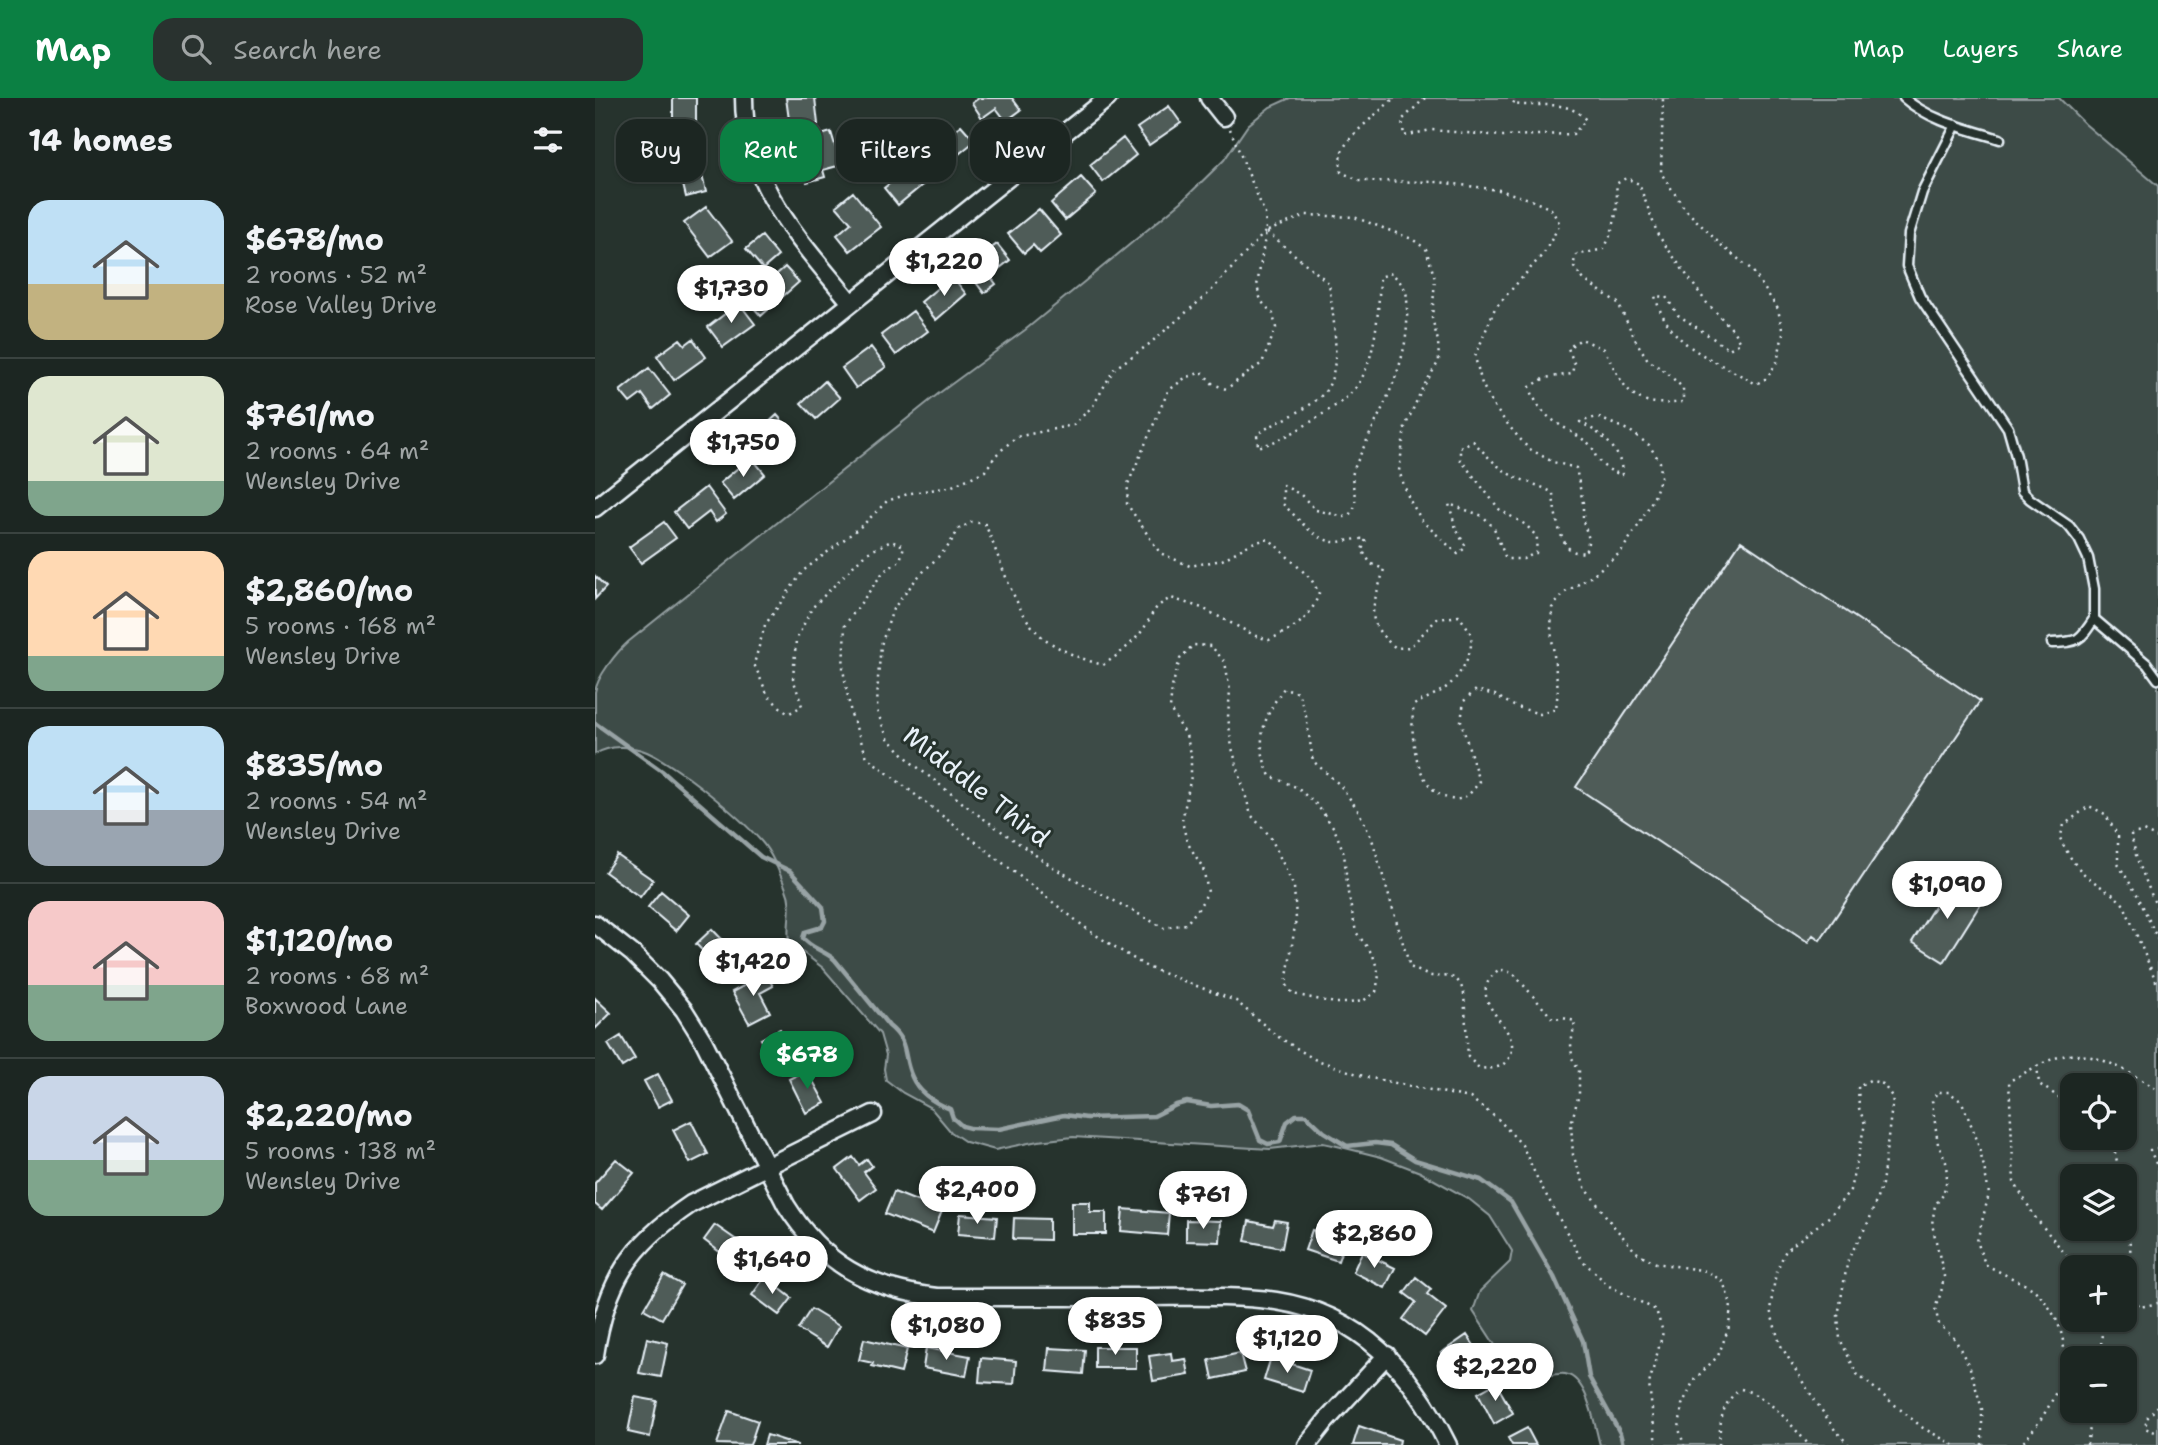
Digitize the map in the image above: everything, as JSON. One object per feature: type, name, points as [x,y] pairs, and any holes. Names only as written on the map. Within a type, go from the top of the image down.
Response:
[{"type":"street","points":[[744,98],[746,132],[752,159],[762,184],[851,303]]},
{"type":"street","points":[[595,508],[1108,98]]},
{"type":"street","points":[[1209,98],[1224,117]]},
{"type":"street","points":[[595,924],[633,954],[684,1010],[704,1042],[800,1227],[817,1246],[848,1270],[884,1287],[937,1297],[1242,1298],[1296,1305],[1335,1320],[1387,1355],[1426,1402],[1448,1445]]},
{"type":"street","points":[[595,1355],[605,1307],[616,1282],[644,1240],[691,1204],[873,1114]]},
{"type":"street","points":[[1307,1445],[1387,1355]]},
{"type":"lane","points":[[1905,98],[1915,107],[1956,125],[2000,139]]},
{"type":"lane","points":[[1956,125],[1922,192],[1909,234],[1907,266],[1920,297],[2008,428],[2022,491],[2069,526],[2088,558],[2094,589],[2094,619],[2082,638],[2071,642],[2052,643]]},
{"type":"lane","points":[[2094,619],[2147,664],[2158,679]]},
{"type":"path","points":[[1266,231],[1306,215],[1354,217],[1412,239],[1426,249],[1436,279],[1432,318],[1438,341],[1439,360],[1405,427],[1399,471],[1409,499],[1423,522],[1458,554],[1467,547],[1456,529],[1449,503],[1483,516],[1494,528],[1506,559],[1523,559],[1536,553],[1537,537],[1526,525],[1500,510],[1460,460],[1460,447],[1473,441],[1512,475],[1553,493],[1554,512],[1563,543],[1573,551],[1585,552],[1589,539],[1583,521],[1583,503],[1576,468],[1553,462],[1528,448],[1494,407],[1482,384],[1475,357],[1495,308],[1544,253],[1560,224],[1551,209],[1499,190],[1439,182],[1360,181],[1341,172],[1341,154],[1350,136],[1394,98]]},
{"type":"path","points":[[1425,98],[1402,120],[1404,136],[1431,130],[1502,136],[1573,134],[1586,120],[1580,109],[1560,99],[1527,106],[1513,104],[1516,98]]},
{"type":"path","points":[[1224,117],[1265,214],[1266,231],[1329,283],[1335,369],[1324,394],[1257,434],[1258,447],[1278,442],[1350,395],[1363,374],[1372,349],[1378,316],[1380,277],[1392,273],[1406,291],[1408,318],[1405,348],[1377,421],[1353,472],[1356,507],[1353,513],[1345,517],[1316,510],[1301,495],[1283,485],[1283,504],[1316,535],[1335,542],[1352,538],[1366,539],[1361,550],[1371,564],[1384,569],[1373,604],[1372,620],[1381,636],[1396,649],[1411,647],[1437,619],[1459,616],[1470,632],[1471,648],[1464,664],[1445,689],[1414,705],[1411,722],[1413,744],[1425,781],[1437,795],[1453,800],[1469,796],[1479,782],[1461,720],[1464,701],[1475,690],[1495,695],[1514,706],[1540,714],[1556,709],[1558,689],[1551,630],[1552,608],[1564,593],[1620,553],[1654,497],[1661,476],[1660,462],[1649,444],[1630,431],[1597,417],[1580,422],[1613,446],[1622,461],[1622,475],[1607,470],[1597,459],[1591,444],[1548,417],[1535,402],[1530,387],[1545,378],[1572,374],[1574,363],[1568,348],[1581,340],[1604,349],[1623,387],[1636,397],[1655,403],[1683,402],[1683,388],[1648,360],[1618,303],[1584,280],[1573,266],[1576,255],[1604,249],[1615,223],[1618,202],[1616,184],[1626,178],[1639,184],[1658,235],[1706,302],[1733,330],[1740,343],[1729,349],[1716,342],[1678,315],[1666,297],[1655,296],[1660,313],[1676,337],[1691,349],[1756,384],[1767,378],[1777,362],[1783,334],[1778,309],[1752,270],[1721,245],[1685,209],[1661,173],[1663,98]]},
{"type":"path","name":"Midddle Third","points":[[1266,231],[1209,293],[1148,345],[1114,369],[1093,406],[1073,425],[1016,437],[996,455],[985,471],[950,487],[887,500],[864,524],[803,571],[765,625],[754,664],[768,696],[788,714],[802,706],[793,678],[796,640],[812,608],[865,554],[891,541],[904,546],[900,561],[884,571],[845,625],[843,669],[851,714],[867,757],[1091,932],[1147,967],[1236,1001],[1277,1036],[1314,1059],[1366,1077],[1470,1098],[1498,1119],[1522,1145],[1582,1260],[1609,1286],[1656,1310],[1663,1332],[1649,1384],[1656,1445]]},
{"type":"path","name":"Midddle Third","points":[[1266,231],[1257,286],[1261,301],[1273,314],[1276,328],[1262,363],[1226,389],[1213,384],[1202,373],[1185,378],[1168,391],[1128,484],[1127,505],[1160,553],[1190,566],[1222,560],[1252,543],[1269,539],[1311,579],[1319,593],[1312,612],[1295,627],[1269,640],[1255,636],[1202,608],[1171,598],[1156,606],[1142,631],[1120,653],[1103,665],[1064,651],[1038,634],[1004,575],[985,524],[972,522],[959,529],[947,548],[917,578],[893,609],[881,645],[877,711],[887,737],[912,763],[977,814],[1054,868],[1164,928],[1186,924],[1207,892],[1203,868],[1187,842],[1182,821],[1191,776],[1191,754],[1187,735],[1170,709],[1172,687],[1180,659],[1193,645],[1211,646],[1225,662],[1230,690],[1232,747],[1251,815],[1270,836],[1294,887],[1296,919],[1286,984],[1293,995],[1335,1003],[1363,1001],[1376,992],[1379,975],[1373,956],[1356,932],[1343,853],[1334,828],[1317,805],[1296,787],[1270,776],[1261,757],[1266,715],[1285,688],[1298,692],[1313,761],[1340,785],[1358,810],[1372,839],[1410,967],[1433,976],[1443,974],[1461,984],[1468,1057],[1479,1068],[1492,1069],[1503,1066],[1511,1056],[1513,1044],[1508,1031],[1489,1004],[1486,988],[1490,977],[1499,968],[1513,973],[1553,1019],[1574,1021],[1572,1058],[1579,1070],[1579,1094],[1571,1124],[1573,1155],[1585,1187],[1636,1252],[1656,1263],[1707,1271],[1723,1282],[1731,1304],[1729,1327],[1718,1356],[1694,1380],[1682,1405],[1679,1429],[1683,1445]]},
{"type":"path","points":[[2158,940],[2137,896],[2117,864],[2117,836],[2105,814],[2089,806],[2064,825],[2060,838],[2071,860],[2089,878],[2117,895],[2125,905],[2158,986]]},
{"type":"path","points":[[2158,838],[2143,831],[2131,835],[2137,859],[2158,911]]},
{"type":"path","points":[[2065,1255],[2035,1217],[2014,1182],[2009,1081],[2037,1065],[2069,1055],[2094,1058],[2127,1072],[2158,1090]]},
{"type":"path","points":[[2037,1065],[2039,1084],[2060,1098]]},
{"type":"path","points":[[1849,1445],[1804,1384],[1780,1344],[1770,1310],[1776,1272],[1786,1250],[1830,1216],[1850,1190],[1865,1124],[1859,1108],[1858,1086],[1870,1080],[1884,1084],[1893,1098],[1892,1107],[1881,1184],[1869,1221],[1848,1259],[1838,1316],[1840,1339],[1857,1374],[1923,1428],[1954,1445]]},
{"type":"path","points":[[1982,1445],[1982,1409],[1971,1368],[1955,1339],[1939,1324],[1935,1308],[1944,1276],[1932,1224],[1935,1206],[1943,1195],[1947,1179],[1946,1162],[1938,1144],[1932,1102],[1937,1092],[1949,1092],[1962,1102],[1976,1137],[1989,1194],[1977,1241],[1985,1264],[2034,1290],[2052,1310],[2063,1335],[2066,1362],[2058,1386],[2045,1413],[2021,1445]]},
{"type":"path","points":[[2158,1149],[2150,1150],[2158,1168]]},
{"type":"path","points":[[2129,1241],[2131,1287],[2135,1300],[2140,1307],[2158,1303]]},
{"type":"path","points":[[2158,1367],[2158,1373]]},
{"type":"path","points":[[1719,1445],[1722,1413],[1731,1395],[1741,1389],[1758,1394],[1772,1405],[1809,1445]]},
{"type":"path","points":[[2158,1406],[2147,1418],[2144,1428],[2155,1432],[2158,1430]]},
{"type":"path","points":[[2087,1445],[2091,1423]]},
{"type":"shaded area","points":[[1290,98],[2059,98],[2085,124],[2158,186],[2158,1445],[1600,1445],[1588,1400],[1583,1389],[1569,1375],[1525,1379],[1503,1376],[1496,1362],[1495,1345],[1473,1311],[1480,1291],[1510,1262],[1512,1251],[1490,1216],[1469,1199],[1420,1172],[1381,1157],[1323,1143],[1270,1149],[1073,1137],[995,1150],[966,1142],[951,1132],[931,1108],[886,1080],[886,1055],[880,1034],[823,968],[789,942],[788,895],[769,851],[751,830],[691,779],[647,752],[620,747],[595,754],[595,692],[599,679],[628,642],[938,394],[1025,330],[1181,202],[1224,160],[1248,125],[1270,107]]},
{"type":"building","points":[[673,98],[696,98],[696,119],[673,119]]},
{"type":"building","points":[[786,98],[815,98],[817,119],[789,119]]},
{"type":"building","points":[[979,98],[1012,98],[1021,110],[1004,119],[996,108],[982,118],[972,103]]},
{"type":"building","points":[[1169,106],[1181,123],[1149,145],[1137,128]]},
{"type":"building","points":[[961,125],[970,135],[970,145],[956,156],[956,129]]},
{"type":"building","points":[[831,132],[836,148],[836,166],[823,170],[825,177],[822,178],[822,135]]},
{"type":"building","points":[[1123,138],[1136,155],[1103,182],[1090,165]]},
{"type":"building","points":[[1081,177],[1096,194],[1065,220],[1051,203]]},
{"type":"building","points":[[682,182],[704,182],[706,192],[686,197]]},
{"type":"building","points":[[892,182],[926,182],[898,205],[884,188]]},
{"type":"building","points":[[853,192],[881,227],[850,251],[837,235],[851,223],[836,206]]},
{"type":"building","points":[[706,207],[732,241],[710,257],[684,223]]},
{"type":"building","points":[[1039,209],[1061,235],[1040,253],[1033,245],[1024,253],[1008,234]]},
{"type":"building","points":[[762,236],[778,256],[763,269],[746,249]]},
{"type":"building","points":[[997,244],[1010,260],[990,276],[996,284],[984,293],[965,268]]},
{"type":"building","points":[[785,267],[799,282],[761,316],[747,300]]},
{"type":"building","points":[[952,276],[966,294],[936,320],[921,302]]},
{"type":"building","points":[[739,303],[755,324],[723,347],[708,327]]},
{"type":"building","points":[[913,311],[928,331],[896,355],[881,335]]},
{"type":"building","points":[[680,339],[685,345],[693,339],[706,357],[674,380],[657,356]]},
{"type":"building","points":[[871,347],[886,367],[856,388],[842,368]]},
{"type":"building","points":[[649,368],[670,395],[653,409],[642,394],[630,403],[620,391]]},
{"type":"building","points":[[825,381],[840,398],[816,419],[801,403]]},
{"type":"building","points":[[777,415],[792,432],[772,451],[756,434]]},
{"type":"building","points":[[751,457],[765,474],[734,500],[720,483]]},
{"type":"building","points":[[706,487],[726,514],[716,522],[709,512],[687,529],[674,512]]},
{"type":"building","points":[[664,522],[676,538],[641,563],[629,547]]},
{"type":"building","points":[[1741,541],[1980,701],[1820,940],[1813,935],[1808,942],[1576,787]]},
{"type":"building","points":[[595,576],[606,587],[595,599]]},
{"type":"building","points":[[617,855],[653,880],[640,897],[605,872]]},
{"type":"building","points":[[1951,880],[1983,900],[1944,962],[1912,942]]},
{"type":"building","points":[[1923,881],[1931,887],[1922,900],[1913,894]]},
{"type":"building","points":[[661,891],[689,915],[676,931],[648,907]]},
{"type":"building","points":[[712,929],[742,960],[726,975],[696,944]]},
{"type":"building","points":[[766,974],[773,986],[760,993],[770,1012],[749,1023],[732,992]]},
{"type":"building","points":[[595,998],[611,1013],[595,1029]]},
{"type":"building","points":[[780,1029],[785,1039],[794,1034],[803,1050],[794,1055],[797,1060],[778,1070],[761,1039]]},
{"type":"building","points":[[621,1036],[635,1059],[622,1067],[608,1044]]},
{"type":"building","points":[[807,1070],[825,1103],[806,1113],[789,1079]]},
{"type":"building","points":[[658,1074],[672,1100],[658,1107],[644,1081]]},
{"type":"building","points":[[691,1121],[708,1154],[690,1163],[673,1130]]},
{"type":"building","points":[[853,1157],[859,1165],[867,1159],[872,1166],[864,1172],[876,1188],[860,1200],[837,1169]]},
{"type":"building","points":[[616,1159],[634,1173],[602,1210],[595,1204],[595,1183]]},
{"type":"building","points":[[894,1192],[942,1211],[933,1233],[885,1214]]},
{"type":"building","points":[[1072,1202],[1090,1202],[1090,1212],[1106,1212],[1106,1234],[1072,1234]]},
{"type":"building","points":[[1123,1209],[1169,1213],[1167,1235],[1121,1231]]},
{"type":"building","points":[[960,1214],[997,1217],[995,1237],[958,1234]]},
{"type":"building","points":[[1014,1218],[1049,1219],[1049,1240],[1013,1239]]},
{"type":"building","points":[[1186,1220],[1221,1221],[1220,1242],[1186,1241]]},
{"type":"building","points":[[1275,1220],[1287,1222],[1282,1248],[1245,1241],[1249,1221],[1273,1226]]},
{"type":"building","points":[[715,1225],[745,1246],[733,1262],[704,1240]]},
{"type":"building","points":[[1312,1230],[1345,1241],[1338,1261],[1305,1250]]},
{"type":"building","points":[[1362,1252],[1395,1268],[1385,1288],[1353,1272]]},
{"type":"building","points":[[664,1275],[682,1285],[662,1319],[644,1309]]},
{"type":"building","points":[[765,1277],[792,1298],[779,1315],[752,1295]]},
{"type":"building","points":[[1416,1277],[1431,1289],[1427,1294],[1446,1309],[1425,1336],[1403,1319],[1416,1302],[1404,1293]]},
{"type":"building","points":[[811,1309],[839,1326],[827,1347],[798,1329]]},
{"type":"building","points":[[1467,1335],[1475,1347],[1467,1352],[1479,1371],[1462,1382],[1441,1353]]},
{"type":"building","points":[[647,1338],[668,1343],[661,1377],[639,1373]]},
{"type":"building","points":[[864,1339],[907,1349],[901,1373],[859,1360]]},
{"type":"building","points":[[1095,1347],[1136,1347],[1136,1368],[1095,1368]]},
{"type":"building","points":[[926,1348],[970,1356],[966,1376],[923,1368]]},
{"type":"building","points":[[1049,1348],[1085,1350],[1083,1374],[1047,1371]]},
{"type":"building","points":[[1171,1353],[1172,1361],[1186,1359],[1189,1375],[1153,1381],[1149,1356]]},
{"type":"building","points":[[1240,1353],[1245,1372],[1213,1379],[1209,1360]]},
{"type":"building","points":[[1271,1357],[1310,1370],[1303,1392],[1264,1380]]},
{"type":"building","points":[[981,1358],[1016,1361],[1014,1384],[979,1382]]},
{"type":"building","points":[[1496,1383],[1513,1413],[1494,1424],[1478,1393]]},
{"type":"building","points":[[635,1397],[657,1401],[650,1437],[628,1432]]},
{"type":"building","points":[[729,1411],[758,1421],[750,1445],[717,1444]]},
{"type":"building","points":[[1359,1426],[1400,1440],[1399,1445],[1353,1445]]},
{"type":"building","points":[[1527,1428],[1536,1445],[1512,1445],[1508,1438]]},
{"type":"building","points":[[767,1435],[798,1445],[764,1445]]},
{"type":"waterway","points":[[595,723],[662,771],[761,857],[790,871],[823,907],[825,921],[822,927],[805,932],[803,938],[835,960],[896,1032],[905,1050],[915,1083],[923,1093],[950,1109],[953,1118],[962,1126],[999,1129],[1064,1115],[1087,1118],[1154,1116],[1187,1102],[1211,1106],[1238,1104],[1248,1110],[1260,1140],[1268,1144],[1280,1142],[1287,1122],[1296,1115],[1306,1115],[1324,1132],[1347,1146],[1375,1143],[1391,1145],[1415,1160],[1481,1180],[1511,1202],[1554,1277],[1583,1341],[1589,1377],[1620,1433],[1623,1445]]}]
